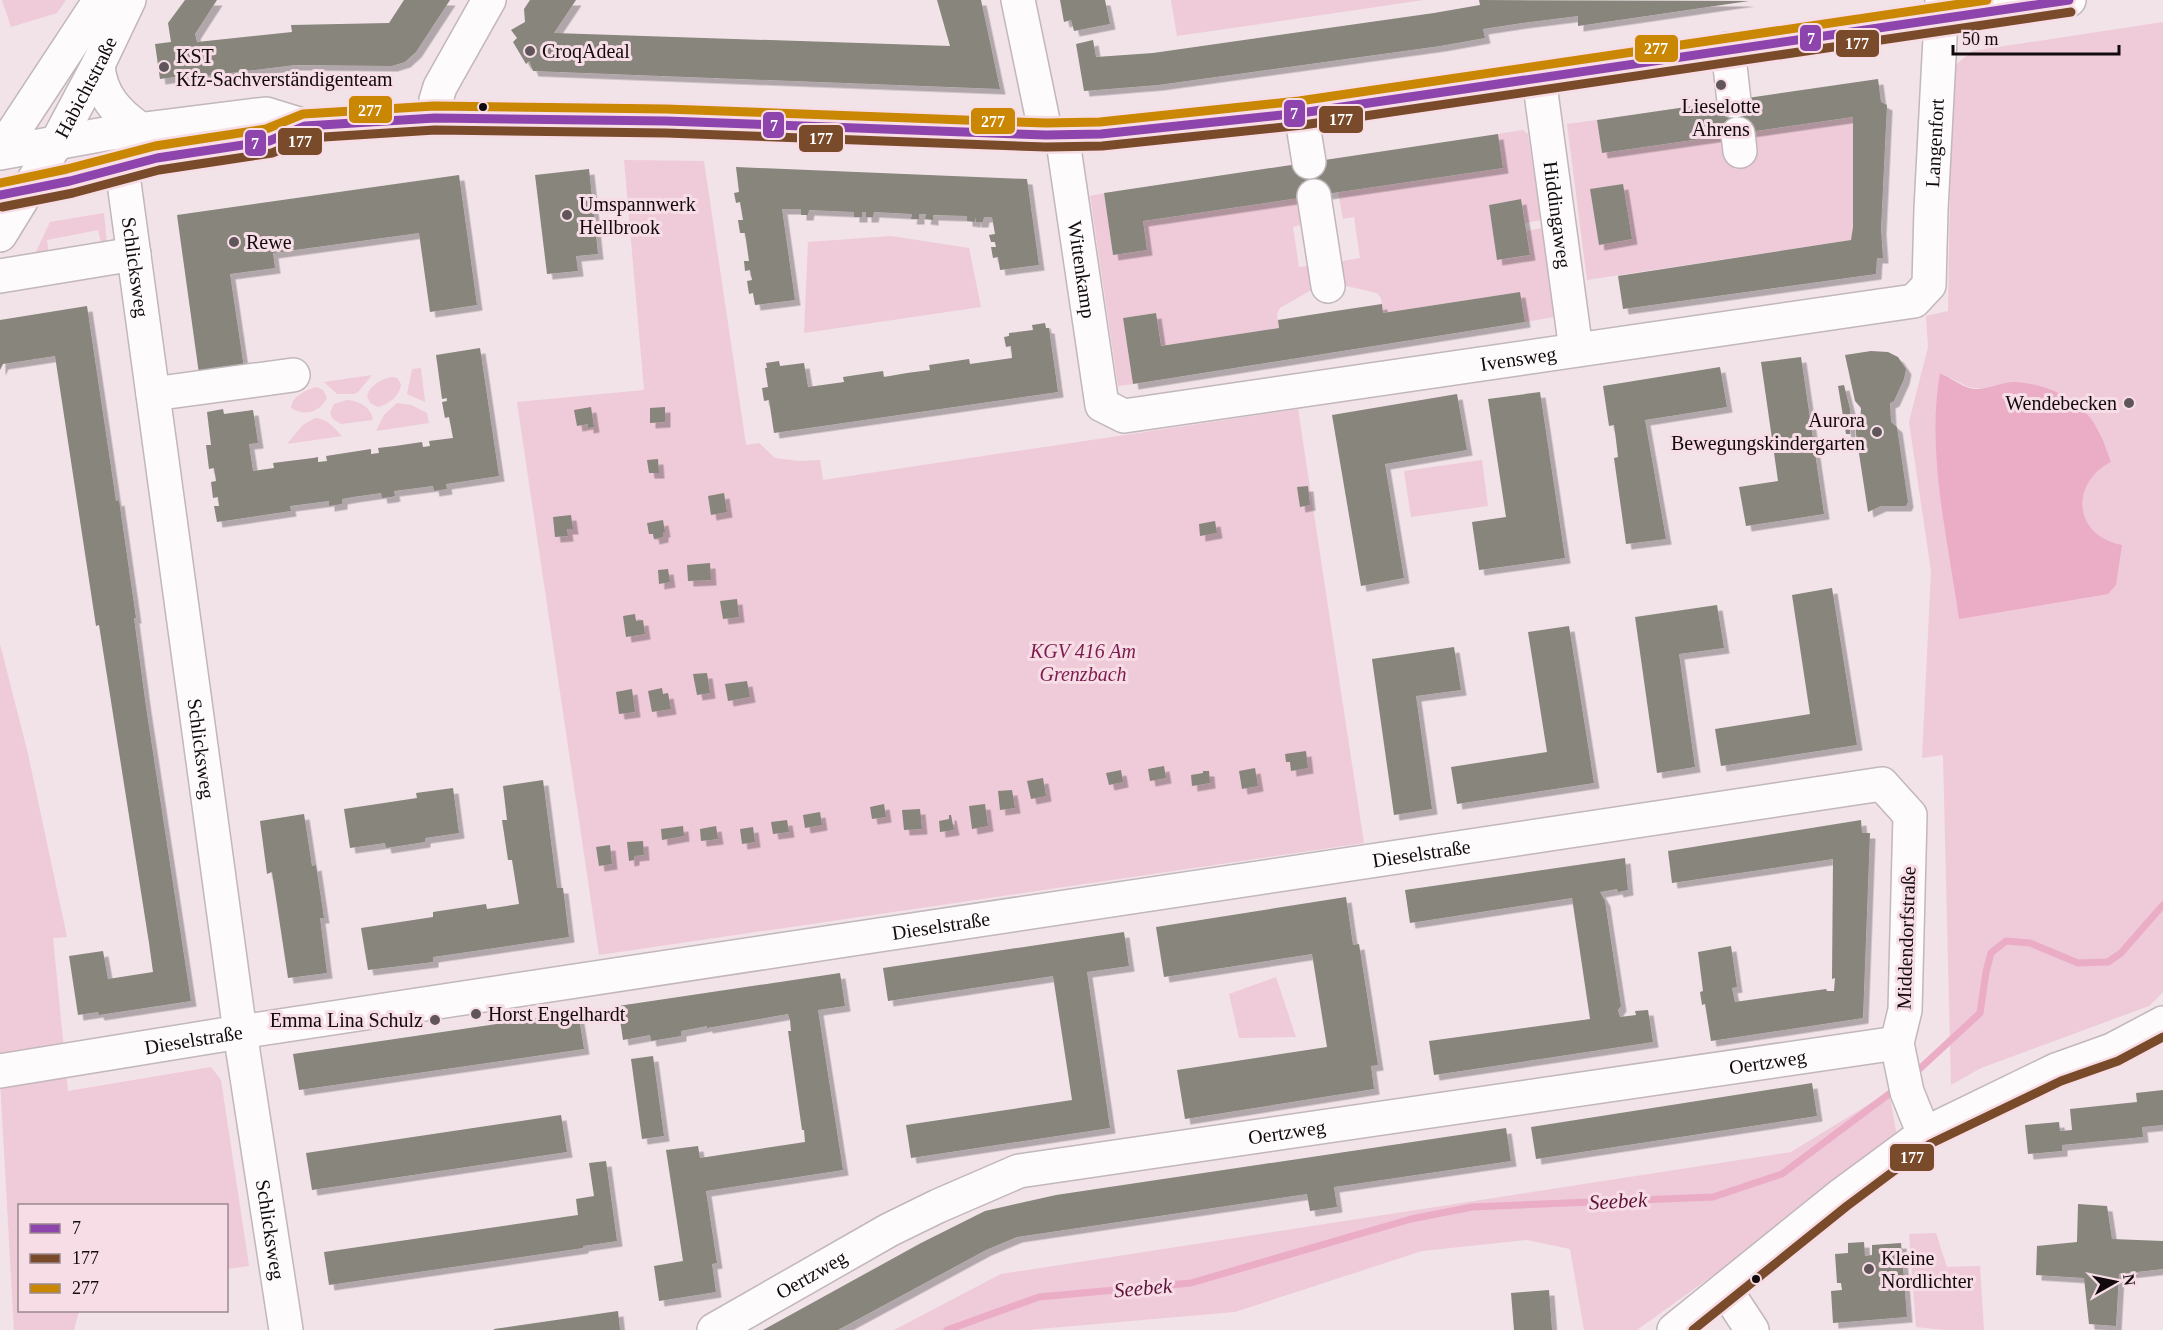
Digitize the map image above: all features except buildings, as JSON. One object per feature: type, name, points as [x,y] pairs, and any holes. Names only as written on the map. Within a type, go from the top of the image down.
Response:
[{"type":"street","name":"Habichtstraße","points":[[0,152],[100,0]]},
{"type":"street","name":"Habichtstraße","points":[[0,235],[14,193],[57,142],[129,0]]},
{"type":"street","points":[[435,118],[436,100],[440,87],[489,0]]},
{"type":"street","name":"Wittenkamp","points":[[1018,0],[1054,135],[1102,405]]},
{"type":"street","points":[[14,193],[157,159],[269,141],[306,126],[435,118],[655,120],[1054,135],[1101,134],[1301,112],[1539,78],[1728,49],[1941,9],[2069,0]]},
{"type":"street","name":"Langenfort","points":[[1929,285],[1941,9]]},
{"type":"street","points":[[1728,49],[1734,101]]},
{"type":"street","points":[[98,65],[100,82],[107,99],[123,116],[140,129]]},
{"type":"street","name":"Hiddingaweg","points":[[1539,78],[1576,350]]},
{"type":"street","points":[[1301,112],[1309,162]]},
{"type":"street","points":[[0,152],[140,129],[266,114],[306,126]]},
{"type":"street","name":"Schlicksweg","points":[[122,168],[240,1032],[286,1330]]},
{"type":"street","points":[[1314,196],[1328,286]]},
{"type":"street","points":[[0,276],[134,254]]},
{"type":"street","name":"Ivensweg","points":[[1102,405],[1124,416],[1914,301],[1929,285]]},
{"type":"street","points":[[153,394],[293,375]]},
{"type":"street","name":"Dieselstraße","points":[[0,1071],[240,1032],[1882,784]]},
{"type":"street","name":"Middendorfstraße","points":[[1882,784],[1910,815],[1902,1067]]},
{"type":"street","points":[[1674,1330],[1840,1196],[1924,1134],[2056,1070],[2112,1050],[2163,1023]]},
{"type":"street","points":[[1902,1067],[1924,1134]]},
{"type":"street","name":"Oertzweg","points":[[714,1330],[889,1230],[1019,1171],[1902,1067]]},
{"type":"street","points":[[1725,1289],[1752,1330]]},
{"type":"green space","points":[[2,0],[66,0],[57,13],[11,27]]},
{"type":"green space","points":[[1171,0],[1424,0],[1177,36]]},
{"type":"green space","points":[[2163,22],[2163,992],[2149,1006],[1981,1068],[1951,1085],[1943,755],[1922,758],[1931,571],[1909,422],[1928,347],[1926,316],[1948,311],[1952,68],[1972,51]],"holes":[[[1941,373],[1968,387],[1984,389],[1999,385],[2087,414],[2099,431],[2111,462],[2099,470],[2084,491],[2082,503],[2084,514],[2089,525],[2098,535],[2111,543],[1937,468]]]},
{"type":"green space","points":[[1853,117],[1851,240],[1587,280],[1567,124],[1597,120],[1602,153]]},
{"type":"green space","points":[[1523,130],[1528,134],[1541,220],[1525,223],[1521,199],[1489,205],[1498,260],[1530,255],[1526,231],[1543,228],[1554,317],[1525,322],[1520,292],[1383,313],[1381,298],[1377,293],[1342,285],[1332,263],[1360,258],[1354,217],[1343,219],[1338,192],[1502,168],[1498,134]]},
{"type":"green space","name":"KGV 416 Am Grenzbach","points":[[624,160],[704,161],[746,445],[759,443],[775,458],[799,461],[820,460],[823,480],[1298,409],[1364,843],[599,955],[517,402],[644,390]]},
{"type":"green space","points":[[1104,193],[1113,255],[1147,250],[1143,221],[1297,198],[1301,225],[1293,227],[1299,267],[1315,265],[1313,289],[1280,308],[1277,314],[1279,328],[1161,346],[1156,313],[1123,318],[1133,384],[1118,386],[1090,196]]},
{"type":"green space","points":[[104,213],[107,245],[102,247],[98,230],[47,240],[49,257],[34,256],[50,222]]},
{"type":"green space","points":[[891,236],[969,248],[981,307],[804,333],[808,242]]},
{"type":"green space","points":[[421,368],[425,402],[407,394],[412,369]]},
{"type":"green space","points":[[372,375],[354,394],[337,394],[324,382]]},
{"type":"green space","points":[[392,377],[397,378],[401,384],[396,396],[390,402],[378,407],[370,403],[367,395],[371,388],[380,381]]},
{"type":"green space","points":[[317,387],[323,390],[327,398],[320,407],[312,412],[302,412],[291,408],[297,397]]},
{"type":"green space","points":[[347,400],[364,406],[372,415],[373,420],[341,424],[333,419],[330,413],[334,404]]},
{"type":"green space","points":[[397,403],[411,405],[427,413],[429,423],[376,431],[384,415]]},
{"type":"green space","points":[[315,418],[327,422],[342,436],[287,444],[303,425]]},
{"type":"green space","points":[[1482,460],[1488,506],[1411,517],[1404,471]]},
{"type":"green space","points":[[0,644],[28,754],[67,937],[53,938],[68,1091],[211,1067],[221,1080],[249,1266],[228,1269],[228,1204],[18,1204],[18,1312],[79,1312],[74,1330],[14,1330],[0,1079]]},
{"type":"green space","points":[[1276,977],[1296,1037],[1239,1038],[1229,994]]},
{"type":"green space","points":[[1889,1092],[1898,1142],[1637,1330],[1584,1330],[1570,1249],[1527,1240],[1422,1251],[1235,1312],[1027,1330],[894,1330],[1001,1274],[1791,1152]]},
{"type":"green space","points":[[1936,1233],[1947,1267],[1980,1266],[1984,1330],[1916,1327],[1909,1234]]},
{"type":"shaded area","points":[[1940,373],[1966,387],[1975,389],[2015,382],[2053,390],[2075,403],[2092,421],[2111,462],[2097,472],[2088,483],[2083,496],[2086,521],[2106,540],[2122,545],[2116,585],[2108,594],[1959,619],[1944,527],[1937,465],[1936,403]]},
{"type":"waterway","name":"Seebek","points":[[1913,1075],[1980,1013],[1991,953],[2006,941],[2030,943],[2078,963],[2108,962],[2121,953],[2163,905]]},
{"type":"waterway","name":"Seebek","points":[[947,1330],[1039,1297],[1191,1283],[1411,1219],[1472,1207],[1713,1197],[1782,1174],[1897,1088]]},
{"type":"transit line","name":"277","points":[[0,183],[67,169],[155,146],[266,129],[303,114],[434,106],[666,109],[1046,123],[1100,122],[1299,101],[1987,0]]},
{"type":"transit line","name":"7","points":[[0,195],[70,181],[157,158],[269,141],[305,126],[435,118],[666,121],[1046,135],[1101,134],[1301,113],[2069,0]]},
{"type":"transit line","name":"177","points":[[2,207],[73,193],[159,170],[272,153],[308,138],[435,130],[666,133],[1046,147],[1102,146],[1303,125],[2071,12]]},
{"type":"transit line","name":"177","points":[[1693,1330],[1847,1206],[1930,1144],[2061,1081],[2118,1061],[2163,1037]]},
{"type":"place","name":"CroqAdeal","points":[[530,51]]},
{"type":"place","name":"KST Kfz-Sachverständigenteam","points":[[164,67]]},
{"type":"place","name":"Lieselotte Ahrens","points":[[1721,85]]},
{"type":"place","name":"Umspannwerk Hellbrook","points":[[567,215]]},
{"type":"place","name":"Rewe","points":[[234,242]]},
{"type":"place","name":"Wendebecken","points":[[2129,403]]},
{"type":"place","name":"Aurora Bewegungskindergarten","points":[[1877,432]]},
{"type":"place","name":"Horst Engelhardt","points":[[476,1014]]},
{"type":"place","name":"Emma Lina Schulz","points":[[435,1020]]},
{"type":"place","name":"Kleine Nordlichter","points":[[1869,1269]]}]
